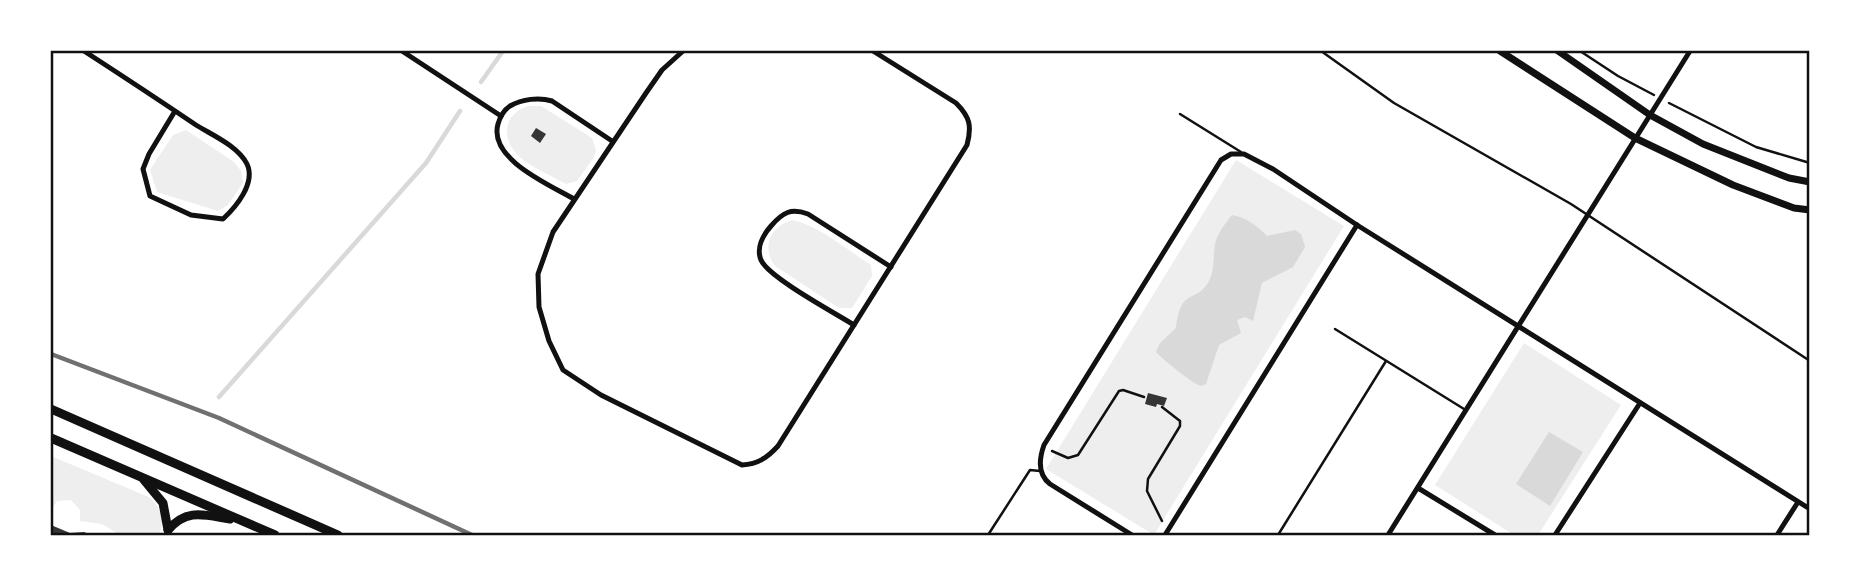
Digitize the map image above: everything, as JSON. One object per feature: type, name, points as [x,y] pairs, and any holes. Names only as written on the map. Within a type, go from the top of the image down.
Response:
[{"type":"main road","points":[[51,409],[338,535]]},
{"type":"main road","points":[[51,438],[275,535]]},
{"type":"main road","points":[[141,476],[163,503],[167,533]]},
{"type":"main road","points":[[167,533],[176,521],[193,514],[241,521]]},
{"type":"street","points":[[84,51],[175,111],[240,154],[248,166],[248,185],[233,209],[223,219],[191,215],[150,196],[143,169],[175,111]]},
{"type":"street","points":[[402,51],[501,116]]},
{"type":"street","points":[[683,51],[662,70],[611,141],[553,232],[538,274],[539,307],[549,341],[563,370],[601,395],[742,465],[754,464],[767,458],[778,446],[967,145],[971,127],[967,114],[956,103],[873,51]]},
{"type":"street","points":[[1500,51],[1635,138],[1733,185],[1794,208],[1810,210]]},
{"type":"street","points":[[1558,51],[1650,115],[1703,144],[1789,178],[1810,182]]},
{"type":"street","points":[[1388,535],[1690,51]]},
{"type":"street","points":[[574,199],[522,168],[508,156],[498,144],[496,131],[501,116],[510,106],[541,97],[552,101],[611,141]]},
{"type":"street","points":[[1132,535],[1044,480],[1040,471],[1042,452],[1221,160],[1231,154],[1244,154],[1273,169],[1357,225],[1810,509]]},
{"type":"street","points":[[854,325],[773,274],[761,261],[759,246],[767,230],[781,214],[794,209],[808,214],[891,267]]},
{"type":"street","points":[[1165,535],[1357,225]]},
{"type":"street","points":[[1555,535],[1640,403]]},
{"type":"street","points":[[1418,488],[1495,535]]},
{"type":"street","points":[[1777,535],[1798,502]]},
{"type":"lane","points":[[1321,51],[1394,103],[1571,204],[1810,361]]},
{"type":"lane","points":[[1180,114],[1244,154]]},
{"type":"lane","points":[[1335,329],[1466,411]]},
{"type":"lane","points":[[1278,535],[1386,361]]},
{"type":"lane","points":[[988,535],[1030,470],[1040,471]]},
{"type":"path","points":[[1580,51],[1618,76],[1756,147],[1810,163]]},
{"type":"path","points":[[1042,452],[1053,452],[1068,458],[1078,455],[1119,391],[1144,397]]},
{"type":"path","points":[[1162,407],[1180,421],[1180,426],[1148,479],[1147,491],[1161,519],[1169,528]]},
{"type":"shaded area","points":[[528,106],[541,106],[592,138],[596,150],[594,157],[577,181],[566,184],[537,169],[513,149],[508,140],[509,122],[516,112]]},
{"type":"shaded area","points":[[186,130],[234,162],[241,171],[243,183],[228,205],[218,211],[157,192],[150,170],[173,135]]},
{"type":"shaded area","points":[[1236,160],[1344,226],[1154,535],[1046,469]]},
{"type":"shaded area","points":[[1232,215],[1251,223],[1267,236],[1295,230],[1301,234],[1305,247],[1293,267],[1262,283],[1253,321],[1245,317],[1237,320],[1241,333],[1219,345],[1206,384],[1201,386],[1156,352],[1160,343],[1176,328],[1181,306],[1199,293],[1209,281],[1216,240]]},
{"type":"shaded area","points":[[792,220],[823,233],[871,265],[872,276],[852,308],[839,308],[775,266],[769,252],[770,239],[778,227]]},
{"type":"shaded area","points":[[1524,343],[1621,405],[1538,535],[1514,535],[1435,485]]},
{"type":"shaded area","points":[[1549,432],[1583,452],[1550,506],[1516,484]]},
{"type":"shaded area","points":[[51,456],[151,498],[161,516],[159,535],[120,535],[102,524],[80,521],[80,510],[71,500],[57,501],[51,510]]},
{"type":"building","points":[[536,128],[546,134],[540,143],[531,136]]},
{"type":"building","points":[[1148,393],[1167,398],[1164,406],[1145,404]]},
{"type":"building","points":[[51,525],[70,533],[84,532],[91,535],[51,535]]},
{"type":"waterway","points":[[481,82],[503,51]]},
{"type":"waterway","points":[[219,397],[426,163],[460,111]]},
{"type":"railway","points":[[51,354],[219,418],[472,535]]}]
